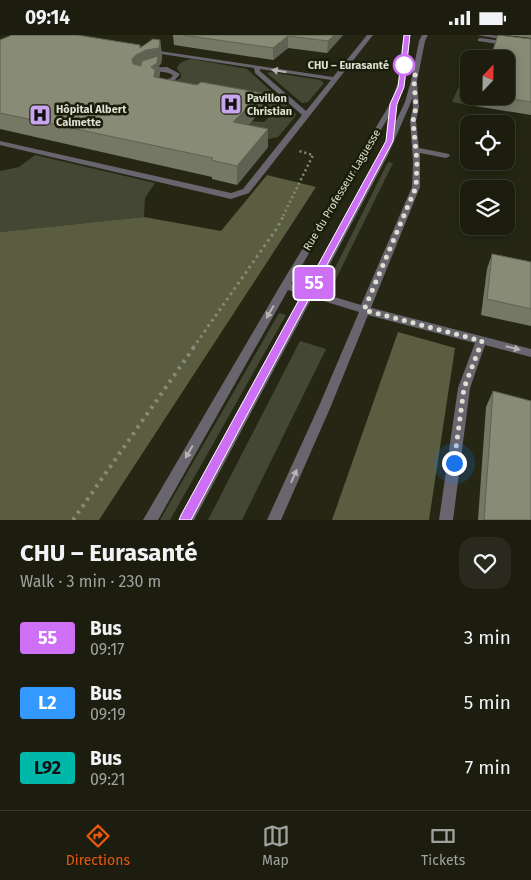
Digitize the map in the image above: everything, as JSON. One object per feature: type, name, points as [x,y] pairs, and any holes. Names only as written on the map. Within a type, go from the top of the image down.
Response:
[{"type":"street","points":[[0,143],[231,196],[246,191],[370,35]]},
{"type":"street","name":"Rue du Professeur Laguesse","points":[[150,520],[285,286],[394,104],[401,87],[407,35]]},
{"type":"street","points":[[186,520],[390,141],[408,102],[425,35]]},
{"type":"street","points":[[480,38],[531,41]]},
{"type":"street","points":[[480,38],[531,47]]},
{"type":"street","points":[[139,48],[335,79]]},
{"type":"street","points":[[180,60],[187,56]]},
{"type":"street","points":[[167,69],[174,64]]},
{"type":"street","points":[[257,67],[258,72],[306,115]]},
{"type":"street","points":[[141,73],[156,68],[176,72],[176,77],[169,81],[158,83]]},
{"type":"street","points":[[274,520],[325,406],[416,187],[416,150],[413,121],[416,107],[414,81]]},
{"type":"street","points":[[390,141],[394,104]]},
{"type":"street","points":[[416,150],[446,156]]},
{"type":"street","points":[[285,286],[364,310],[531,353]]},
{"type":"street","points":[[446,520],[464,388],[482,341]]},
{"type":"path","points":[[73,520],[277,228],[313,155],[283,145]]},
{"type":"green space","points":[[192,59],[247,69],[296,114],[295,117],[278,137],[269,139],[137,113],[264,122],[272,114],[168,84],[181,78],[177,68],[179,64]]},
{"type":"green space","points":[[269,72],[320,80],[324,83],[308,102],[302,103],[268,74]]},
{"type":"green space","points":[[460,84],[460,103],[452,102]]},
{"type":"green space","points":[[35,155],[155,183],[145,198],[144,217],[0,232],[0,171],[19,167]]},
{"type":"green space","points":[[388,162],[393,163],[331,289],[325,288]]},
{"type":"green space","points":[[267,175],[316,187],[99,520],[0,520],[0,232],[144,217],[221,231]]},
{"type":"green space","points":[[279,313],[286,315],[170,520],[160,520]]},
{"type":"green space","points":[[398,332],[455,348],[429,520],[332,520]]},
{"type":"green space","points":[[300,341],[326,349],[242,520],[208,520]]},
{"type":"building","points":[[12,35],[77,35],[140,45],[140,48],[153,39],[160,40],[159,48],[146,50],[136,55],[132,59],[133,64],[141,66],[142,61],[158,56],[157,63],[151,67],[155,70],[154,77],[197,85],[201,82],[262,93],[233,122],[268,129],[237,166],[211,160],[213,158],[0,113],[0,40]]},
{"type":"building","points":[[183,35],[334,35],[328,41],[288,36],[273,48]]},
{"type":"building","points":[[498,35],[531,39],[531,102],[515,99],[515,50],[493,50]]},
{"type":"building","points":[[492,254],[531,262],[531,309],[487,299]]},
{"type":"building","points":[[493,391],[531,401],[531,520],[484,520]]},
{"type":"bus line","name":"55","points":[[186,520],[384,155],[390,141],[394,104],[401,87],[407,35]]},
{"type":"place","name":"CHU – Eurasanté","points":[[404,65]]},
{"type":"place","name":"Pavillon Christian","points":[[231,104]]},
{"type":"place","name":"Hôpital Albert Calmette","points":[[40,115]]},
{"type":"route","points":[[404,65],[416,70],[414,81],[416,107],[413,121],[417,162],[416,187],[364,310],[482,341],[464,388],[454,463]]}]
